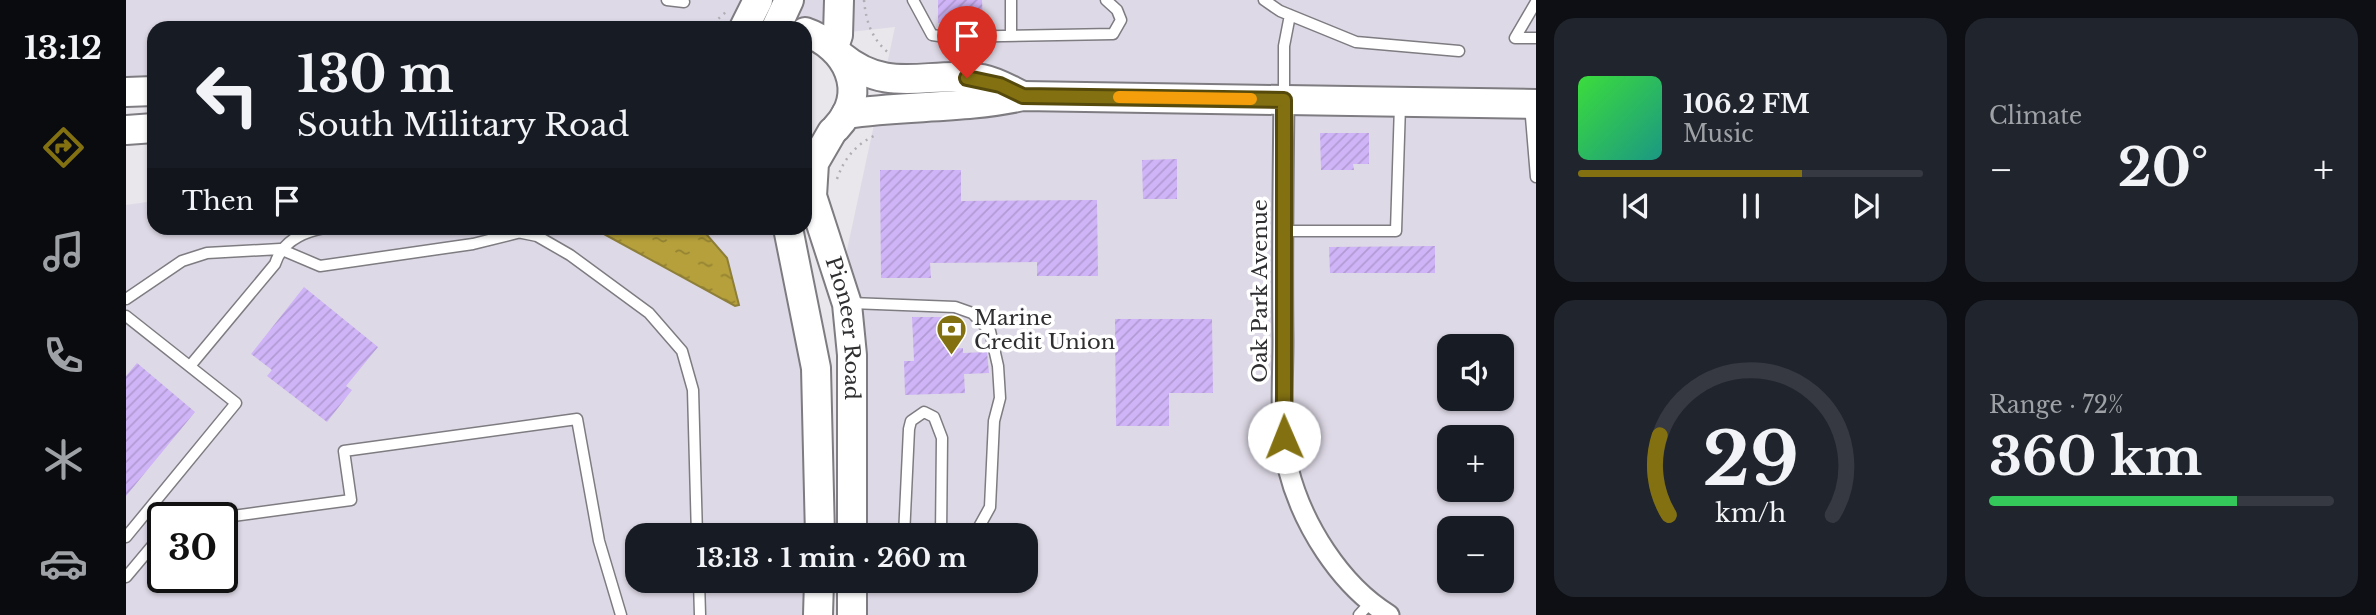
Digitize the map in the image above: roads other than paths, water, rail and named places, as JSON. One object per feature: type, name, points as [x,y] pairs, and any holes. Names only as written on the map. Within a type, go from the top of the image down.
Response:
[{"type":"main road","points":[[736,19],[758,0]]},
{"type":"main road","points":[[779,21],[789,0]]},
{"type":"main road","points":[[838,0],[838,51],[852,84],[839,123]]},
{"type":"main road","points":[[812,34],[821,37],[855,67],[880,79],[984,80],[1023,96]]},
{"type":"main road","points":[[126,92],[147,91]]},
{"type":"main road","points":[[812,140],[839,123],[894,107],[996,102],[1023,96],[1533,104]]},
{"type":"main road","name":"Pioneer Road","points":[[839,123],[814,163],[813,196],[848,304],[852,355],[852,523]]},
{"type":"main road","points":[[126,130],[147,128]]},
{"type":"main road","name":"Pioneer Road","points":[[789,235],[816,368],[820,523]]},
{"type":"main road","points":[[818,615],[819,593]]},
{"type":"main road","points":[[852,593],[852,615]]},
{"type":"street","name":"Oak Park Avenue","points":[[1284,100],[1283,423],[1289,471],[1300,503],[1364,609],[1389,615]]},
{"type":"lane","points":[[667,0],[684,2]]},
{"type":"lane","points":[[913,0],[932,35],[1010,36],[1113,34],[1121,20],[1117,10],[1106,0]]},
{"type":"lane","points":[[1010,36],[1012,0]]},
{"type":"lane","points":[[1264,0],[1290,15],[1356,42],[1459,51]]},
{"type":"lane","points":[[1536,2],[1515,38],[1536,38]]},
{"type":"lane","points":[[1284,100],[1284,46],[1290,15]]},
{"type":"lane","points":[[1283,230],[1396,230],[1400,101]]},
{"type":"lane","points":[[1533,104],[1536,177]]},
{"type":"lane","points":[[190,366],[275,264],[280,249],[302,235]]},
{"type":"lane","points":[[126,299],[170,268],[197,255],[280,249],[320,266],[466,246],[509,235]]},
{"type":"lane","points":[[529,235],[551,243],[620,291],[658,321],[682,351],[692,390],[697,523]]},
{"type":"lane","points":[[848,304],[956,307],[972,313],[994,337],[1000,398],[993,421],[990,507],[981,523]]},
{"type":"lane","points":[[126,316],[236,403],[126,537]]},
{"type":"lane","points":[[905,523],[909,429],[911,421],[924,412],[934,417],[942,438],[941,523]]},
{"type":"lane","points":[[238,515],[351,500],[344,451],[577,419],[599,541],[621,615]]},
{"type":"lane","points":[[126,577],[147,552]]},
{"type":"lane","points":[[699,593],[700,615]]},
{"type":"water","points":[[606,235],[707,235],[727,258],[739,305],[735,306]]},
{"type":"place","name":"Marine Credit Union","points":[[951,357]]}]
